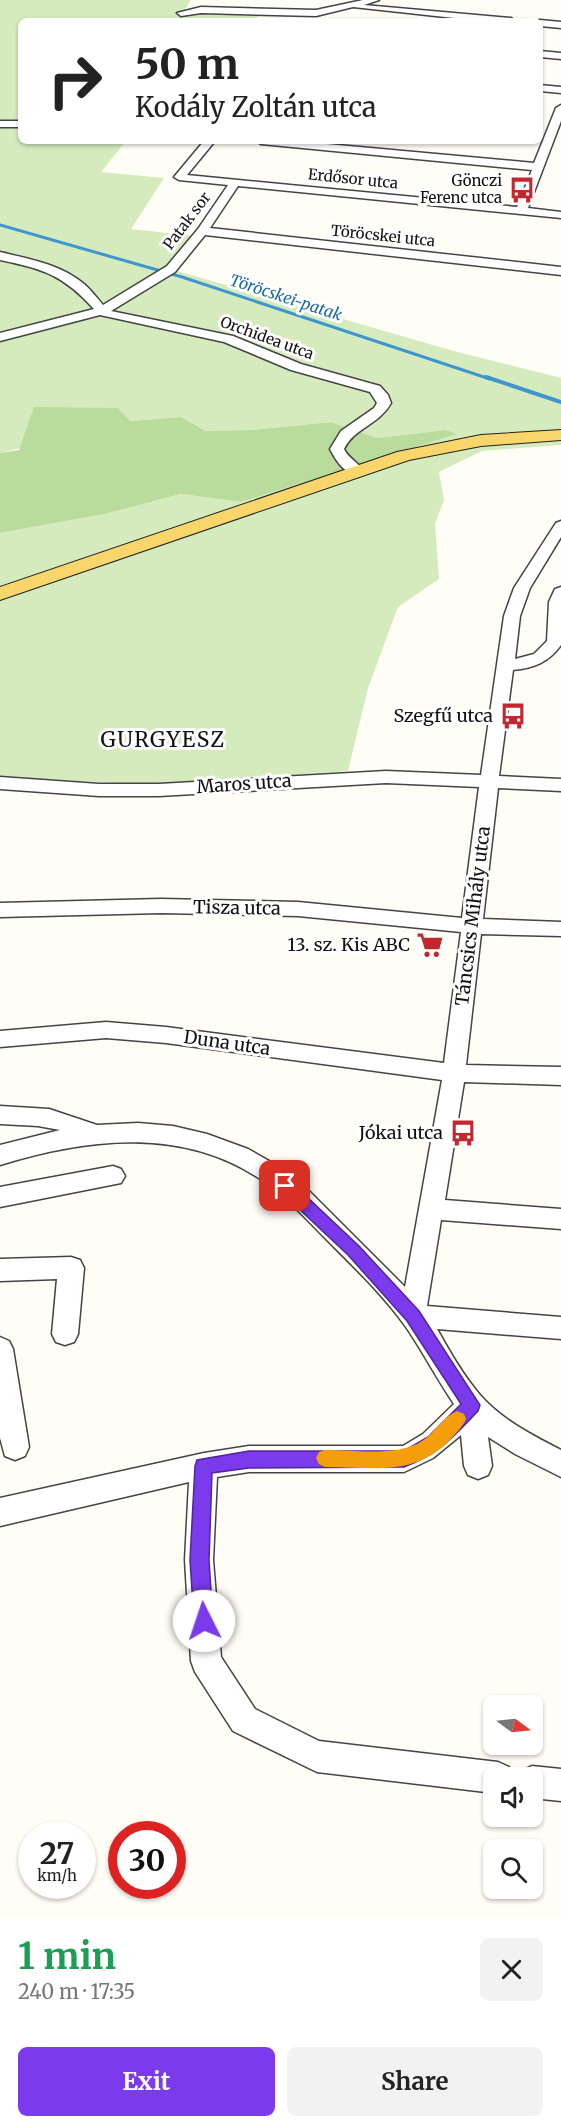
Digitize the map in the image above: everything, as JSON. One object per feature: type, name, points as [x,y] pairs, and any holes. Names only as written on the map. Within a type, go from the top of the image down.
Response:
[{"type":"main road","points":[[0,594],[357,471],[450,444],[513,437],[561,435]]},
{"type":"street","points":[[181,14],[201,10],[316,13],[375,0]]},
{"type":"street","points":[[351,5],[474,18]]},
{"type":"street","points":[[309,18],[316,13]]},
{"type":"street","points":[[437,18],[449,16]]},
{"type":"street","points":[[543,23],[561,25]]},
{"type":"street","points":[[543,54],[561,56]]},
{"type":"street","points":[[543,88],[561,90]]},
{"type":"street","points":[[521,211],[561,108]]},
{"type":"street","points":[[0,124],[18,124]]},
{"type":"street","points":[[543,125],[554,127]]},
{"type":"street","name":"Erdősor utca","points":[[207,144],[179,177],[561,215]]},
{"type":"street","points":[[293,144],[538,167]]},
{"type":"street","name":"Patak sor","points":[[102,311],[166,272],[202,231],[235,183]]},
{"type":"street","name":"Töröcskei utca","points":[[202,231],[561,271]]},
{"type":"street","points":[[0,256],[36,263],[50,269],[84,290],[102,311],[0,337]]},
{"type":"street","name":"Orchidea utca","points":[[102,311],[118,317],[228,339],[296,367],[375,389],[381,395],[384,403],[381,410],[348,431],[340,440],[338,449],[342,459],[357,471]]},
{"type":"street","name":"Táncsics Mihály utca","points":[[413,1316],[454,1073],[489,782],[512,615],[522,588],[561,526]]},
{"type":"street","points":[[504,665],[537,660],[546,655],[558,641],[557,602],[561,592]]},
{"type":"street","name":"Maros utca","points":[[0,783],[99,790],[159,790],[386,777],[561,785]]},
{"type":"street","name":"Tisza utca","points":[[0,910],[161,906],[298,909],[472,926],[561,929]]},
{"type":"street","name":"Duna utca","points":[[0,1039],[106,1030],[166,1035],[454,1073],[561,1076]]},
{"type":"street","points":[[0,1115],[38,1115],[67,1121],[96,1134]]},
{"type":"street","points":[[0,1155],[51,1140],[96,1134],[152,1133],[198,1140],[232,1151],[271,1173],[315,1212],[413,1316],[471,1405],[516,1442],[561,1464]]},
{"type":"street","points":[[0,1197],[113,1176]]},
{"type":"street","points":[[431,1209],[561,1219]]},
{"type":"street","points":[[0,1270],[71,1268],[65,1334]]},
{"type":"street","points":[[413,1316],[561,1328]]},
{"type":"street","points":[[0,1349],[15,1447]]},
{"type":"street","points":[[471,1405],[478,1466]]},
{"type":"street","points":[[0,1512],[204,1466],[249,1460],[404,1459],[421,1452],[434,1443],[471,1405]]},
{"type":"street","points":[[204,1466],[200,1560],[206,1661],[244,1720],[317,1756],[483,1776]]},
{"type":"street","points":[[543,1783],[561,1785]]},
{"type":"green space","points":[[0,0],[191,0],[184,11],[262,12],[257,18],[18,18],[18,144],[124,144],[101,172],[164,178],[131,229],[204,237],[177,271],[457,352],[561,378],[561,445],[482,451],[439,472],[444,500],[435,524],[439,579],[398,607],[368,688],[348,771],[156,785],[0,777],[0,533],[105,514],[181,494],[241,502],[456,434],[446,430],[377,438],[331,422],[251,430],[206,431],[181,417],[130,421],[0,453]]},
{"type":"green space","points":[[34,407],[118,408],[130,421],[181,417],[206,431],[251,430],[331,422],[377,438],[446,430],[457,434],[241,502],[181,494],[105,514],[0,533],[0,453],[19,450]]},
{"type":"waterway","name":"Töröcskei-patak","points":[[0,225],[182,277],[490,379]]},
{"type":"waterway","name":"Töröcskei-patak","points":[[486,377],[561,402]]},
{"type":"slow traffic","points":[[325,1458],[404,1459],[421,1452],[434,1443],[457,1419]]},
{"type":"place","name":"Gönczi Ferenc utca","points":[[522,190]]},
{"type":"place","name":"Szegfű utca","points":[[513,716]]},
{"type":"place","name":"13. sz. Kis ABC","points":[[430,945]]},
{"type":"place","name":"Jókai utca","points":[[463,1133]]},
{"type":"district","name":"GURGYESZ","points":[[163,740]]},
{"type":"route","points":[[204,1621],[200,1560],[204,1466],[249,1460],[404,1459],[421,1452],[434,1443],[471,1405],[413,1316],[354,1251],[285,1186]]}]
